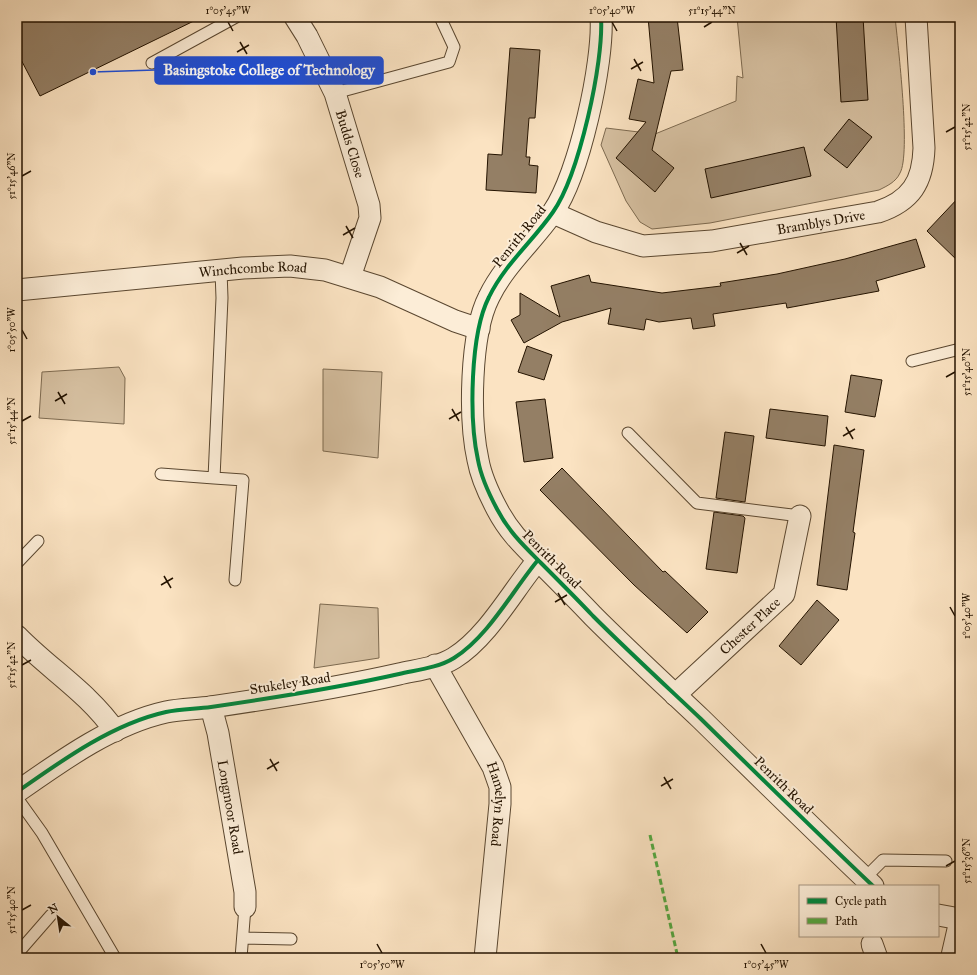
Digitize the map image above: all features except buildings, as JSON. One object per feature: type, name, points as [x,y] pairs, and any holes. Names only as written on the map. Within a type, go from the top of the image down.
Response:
[{"type":"street","name":"Budds Close","points":[[295,17],[307,36],[335,94],[369,205],[368,225],[350,277]]},
{"type":"street","name":"Penrith Road","points":[[601,17],[602,36],[589,110],[570,178],[554,211],[511,262],[487,300],[479,329],[473,398],[474,431],[478,461],[487,488],[498,511],[517,540],[614,636],[869,882]]},
{"type":"street","name":"Bramblys Drive","points":[[554,211],[560,216],[596,232],[643,246],[712,241],[878,212],[893,207],[905,199],[915,187],[923,164],[924,148],[916,17]]},
{"type":"street","name":"Winchcombe Road","points":[[17,290],[221,270],[290,266],[325,270],[380,286],[456,321],[479,329]]},
{"type":"street","name":"Chester Place","points":[[675,695],[784,594],[800,516]]},
{"type":"street","name":"Stukeley Road","points":[[17,792],[65,758],[115,731],[166,712],[211,707],[371,680],[435,665],[453,659],[477,638],[503,607],[538,560]]},
{"type":"street","points":[[17,636],[31,651],[87,698],[115,731]]},
{"type":"street","name":"Hamelyn Road","points":[[435,665],[493,767],[500,787],[500,804],[485,958]]},
{"type":"street","name":"Longmoor Road","points":[[211,707],[218,733],[246,892],[245,907]]},
{"type":"street","points":[[939,915],[960,919]]},
{"type":"street","points":[[952,958],[960,923]]},
{"type":"lane","points":[[152,63],[236,17]]},
{"type":"lane","points":[[335,94],[449,62],[454,47],[440,17]]},
{"type":"lane","points":[[214,478],[222,298],[221,270]]},
{"type":"lane","points":[[912,361],[960,349]]},
{"type":"lane","points":[[628,433],[697,503],[800,516]]},
{"type":"lane","points":[[161,474],[243,480],[235,580]]},
{"type":"lane","points":[[17,563],[38,541]]},
{"type":"lane","points":[[17,798],[42,832],[114,956]]},
{"type":"lane","points":[[869,882],[883,860],[946,862]]},
{"type":"lane","points":[[241,958],[245,907]]},
{"type":"lane","points":[[17,954],[51,915]]},
{"type":"lane","points":[[243,938],[291,939]]},
{"type":"shaded area","points":[[737,17],[895,17],[904,123],[903,162],[900,173],[894,181],[879,190],[710,223],[652,229],[640,222],[626,201],[601,145],[606,128],[655,134],[736,101],[737,76],[743,78]]},
{"type":"shaded area","points":[[119,367],[125,378],[124,424],[39,418],[42,372]]},
{"type":"shaded area","points":[[323,369],[382,372],[378,458],[323,451]]},
{"type":"shaded area","points":[[320,604],[378,608],[379,658],[314,668]]},
{"type":"marked path","points":[[650,835],[678,958]]},
{"type":"cycle path","points":[[601,17],[601,37],[598,61],[588,118],[572,172],[563,195],[545,223],[503,274],[489,297],[483,313],[478,332],[473,377],[473,422],[475,443],[481,473],[488,491],[502,517],[522,544],[606,629],[872,885]]},
{"type":"cycle path","points":[[17,792],[69,756],[107,734],[146,718],[171,711],[211,707],[329,688],[427,668],[448,661],[466,649],[489,626],[538,560]]},
{"type":"place","name":"Basingstoke College of Technology","points":[[93,72]]}]
